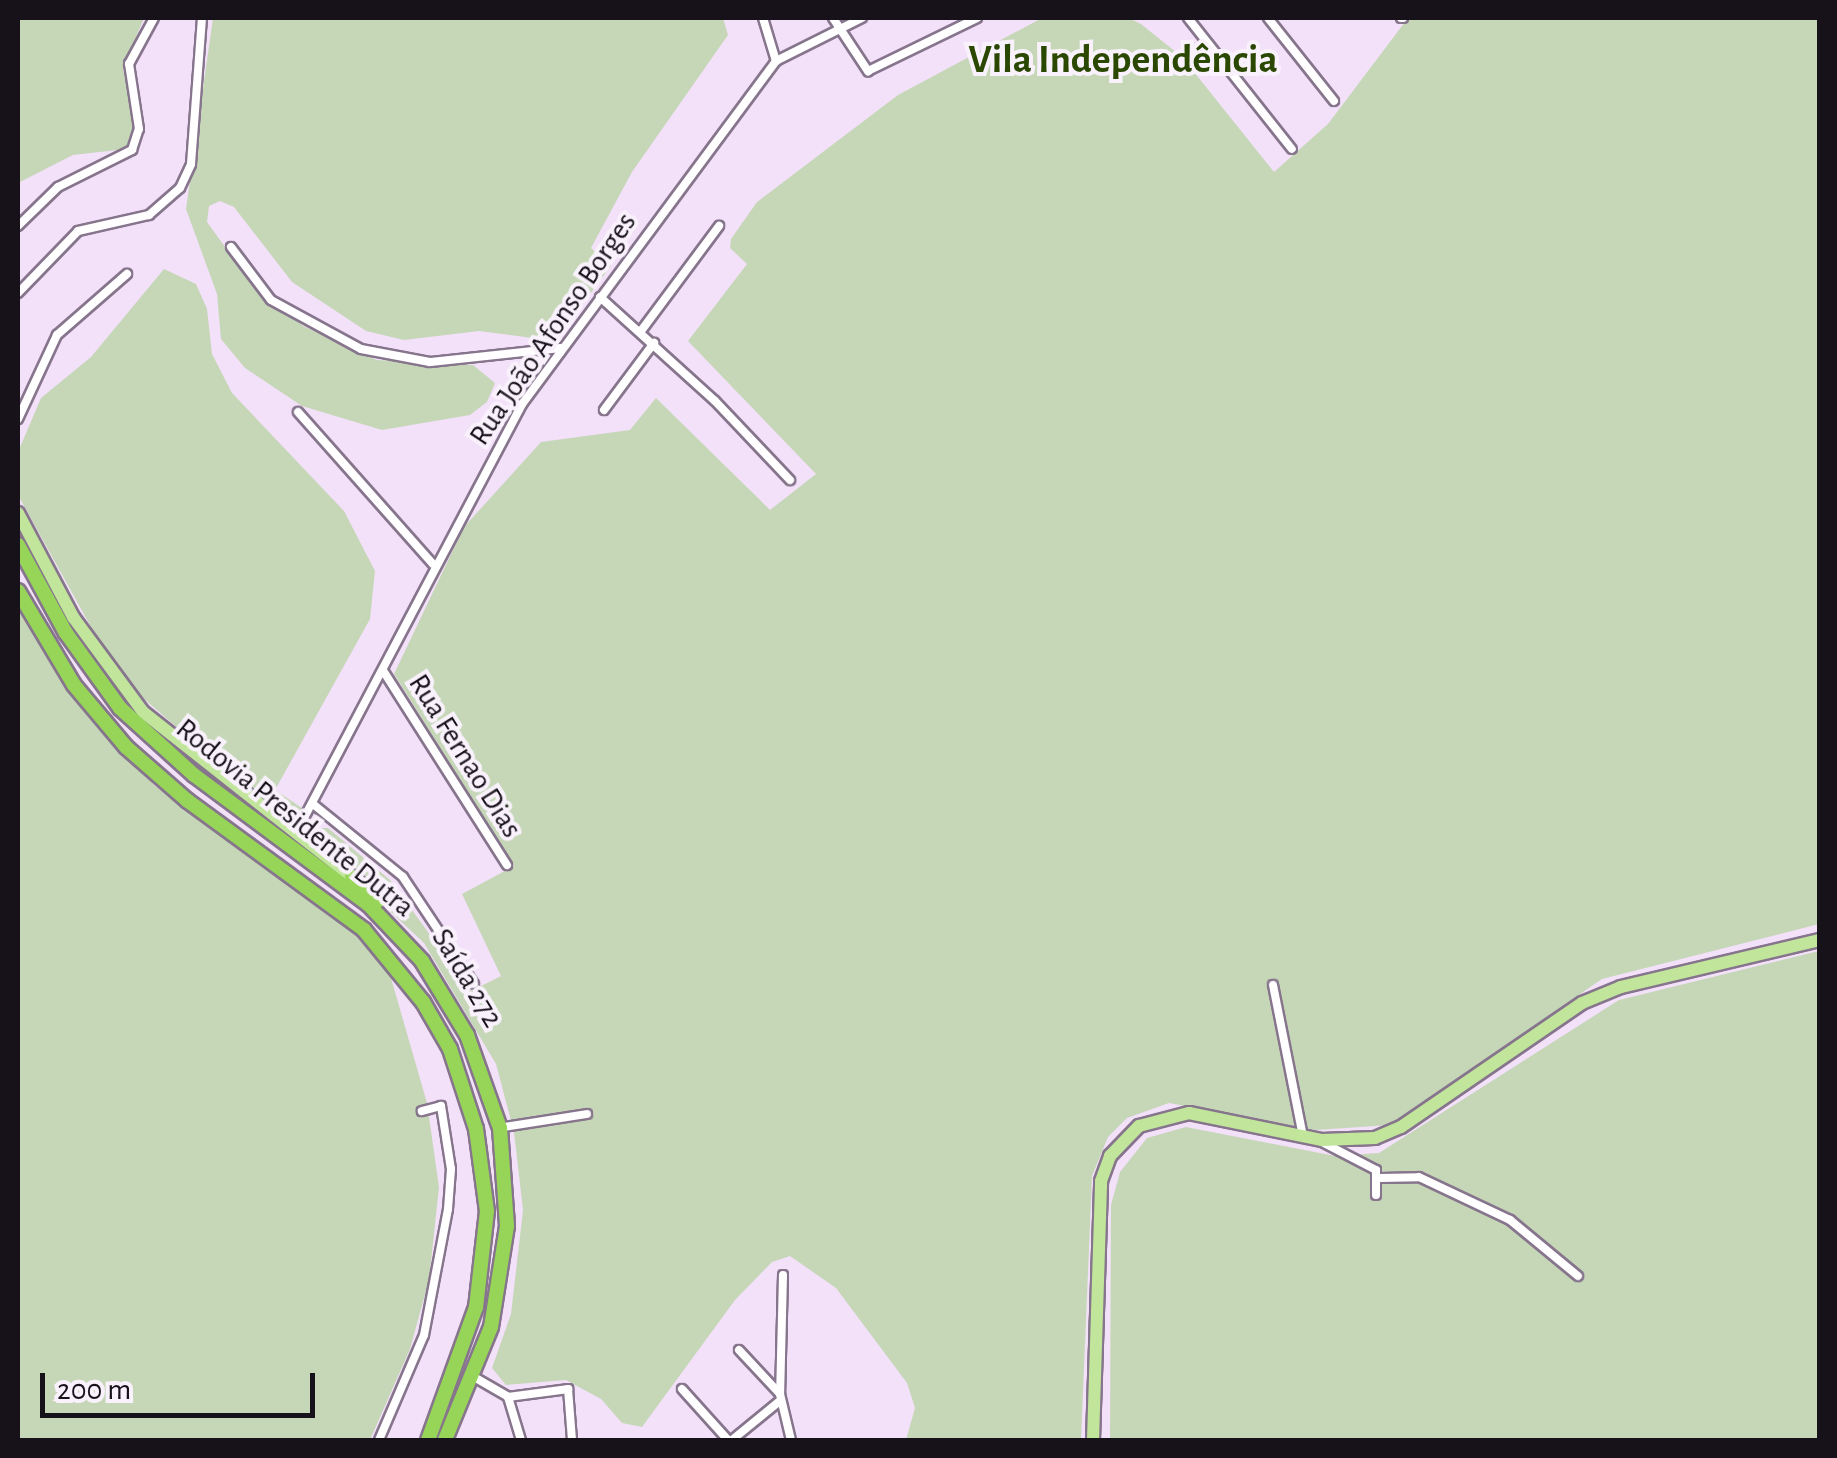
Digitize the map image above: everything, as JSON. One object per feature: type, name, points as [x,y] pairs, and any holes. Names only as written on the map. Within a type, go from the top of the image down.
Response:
[{"type":"highway","name":"Rodovia Presidente Dutra","points":[[18,545],[66,634],[120,708],[194,775],[368,904],[422,961],[453,1009],[489,1091],[504,1160],[505,1250],[480,1360],[445,1440]]},
{"type":"highway","name":"Rodovia Presidente Dutra","points":[[18,591],[74,685],[126,747],[188,801],[364,930],[442,1032],[471,1107],[487,1211],[476,1307],[439,1414],[426,1440]]},
{"type":"highway","name":"Saída 272","points":[[352,878],[411,935],[448,987],[476,1042],[504,1127],[512,1242],[499,1320],[480,1360]]},
{"type":"main road","points":[[18,512],[73,617],[144,712],[352,878]]},
{"type":"main road","points":[[1094,1440],[1099,1195],[1110,1156],[1139,1126],[1174,1113],[1351,1142],[1401,1127],[1556,1018],[1620,987],[1820,940]]},
{"type":"street","points":[[18,226],[58,187],[132,150],[139,128],[129,64],[154,18]]},
{"type":"street","points":[[18,294],[78,231],[153,213],[180,188],[190,164],[202,18]]},
{"type":"street","points":[[762,18],[776,61]]},
{"type":"street","points":[[833,18],[870,71],[977,18]]},
{"type":"street","name":"Rua João Afonso Borges","points":[[296,833],[384,672],[434,564],[504,434],[562,348],[776,61],[862,18]]},
{"type":"street","points":[[1188,18],[1292,150]]},
{"type":"street","points":[[1268,18],[1334,101]]},
{"type":"street","points":[[641,331],[719,226]]},
{"type":"street","points":[[231,247],[270,300],[361,350],[430,362],[562,348]]},
{"type":"street","points":[[18,418],[57,334],[127,274]]},
{"type":"street","points":[[600,297],[654,343],[790,480]]},
{"type":"street","points":[[604,410],[654,343]]},
{"type":"street","points":[[298,412],[434,564]]},
{"type":"street","name":"Rua Fernao Dias","points":[[384,672],[506,864]]},
{"type":"street","points":[[313,804],[390,863],[439,924],[474,984]]},
{"type":"street","points":[[1273,985],[1310,1138],[1380,1178],[1419,1177],[1510,1220],[1578,1276]]},
{"type":"street","points":[[379,1440],[424,1335],[448,1209],[451,1169],[442,1106],[422,1111]]},
{"type":"street","points":[[504,1127],[587,1114]]},
{"type":"street","points":[[1376,1196],[1380,1178]]},
{"type":"street","points":[[784,1276],[780,1397],[790,1440]]},
{"type":"street","points":[[739,1350],[780,1397]]},
{"type":"street","points":[[474,1377],[508,1397],[565,1388],[572,1403],[572,1440]]},
{"type":"street","points":[[682,1389],[730,1440],[780,1397]]},
{"type":"street","points":[[508,1397],[522,1440]]},
{"type":"green space","points":[[18,18],[144,18],[123,68],[136,132],[126,149],[73,155],[18,183]]},
{"type":"green space","points":[[213,18],[723,18],[728,35],[632,172],[591,248],[611,266],[555,341],[479,331],[404,340],[366,331],[292,282],[234,207],[220,201],[209,206],[207,222],[254,287],[303,326],[377,360],[473,365],[495,383],[487,402],[470,415],[382,430],[302,406],[245,368],[221,339],[217,294],[186,209]]},
{"type":"green space","points":[[1042,18],[1129,18],[1141,24],[1182,57],[1274,172],[1328,124],[1408,18],[1819,18],[1819,924],[1602,979],[1390,1125],[1316,1130],[1169,1103],[1127,1118],[1108,1137],[1092,1176],[1081,1440],[906,1440],[915,1408],[907,1383],[836,1288],[790,1256],[772,1262],[735,1300],[642,1427],[622,1423],[601,1399],[566,1380],[506,1385],[492,1368],[511,1314],[523,1210],[514,1132],[496,1064],[424,943],[313,839],[312,828],[328,828],[390,880],[471,991],[501,976],[462,894],[514,866],[394,674],[464,527],[541,442],[630,430],[656,398],[770,510],[816,474],[688,341],[747,264],[730,248],[731,239],[757,202],[898,95]]},
{"type":"green space","points":[[164,269],[196,284],[207,309],[212,354],[232,393],[344,511],[375,571],[370,619],[275,790],[302,808],[290,825],[136,692],[96,636],[18,495],[18,452],[41,398],[91,357]]},
{"type":"green space","points":[[18,604],[66,682],[155,786],[344,917],[391,978],[427,1103],[439,1187],[429,1280],[410,1349],[370,1440],[18,1440]]},
{"type":"green space","points":[[1819,951],[1819,1440],[1110,1440],[1111,1205],[1120,1172],[1147,1138],[1186,1127],[1335,1156],[1379,1153],[1619,1000]]},
{"type":"district","name":"Vila Independência","points":[[1123,60]]}]
